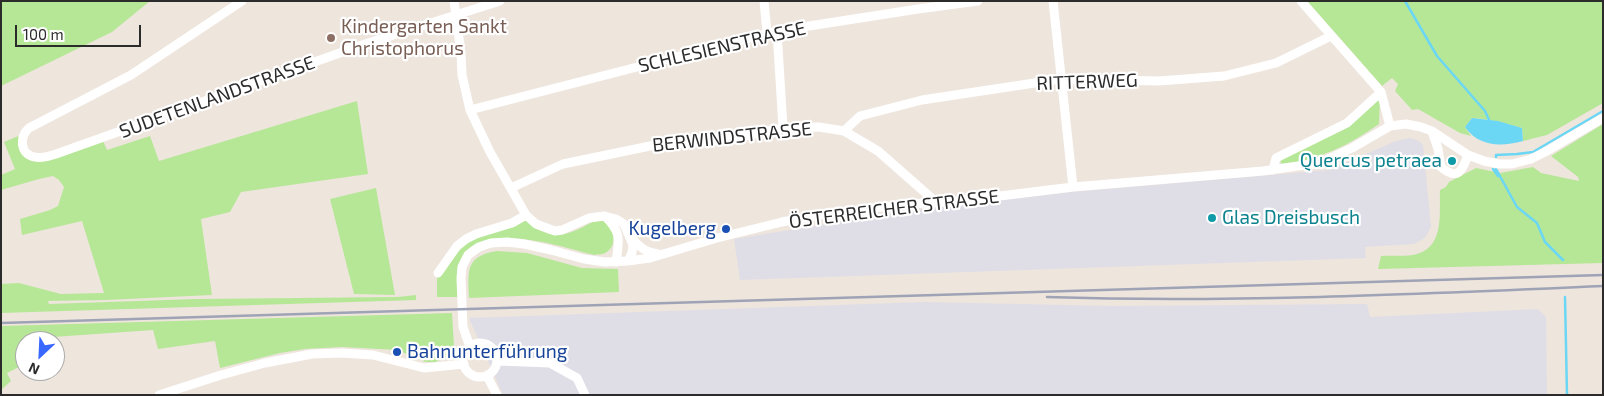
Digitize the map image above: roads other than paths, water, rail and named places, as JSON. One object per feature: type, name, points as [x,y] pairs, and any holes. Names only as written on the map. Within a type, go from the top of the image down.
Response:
[{"type":"street","name":"SUDETENLANDSTRASSE","points":[[242,1],[131,75],[29,128],[23,135],[23,147],[32,157],[45,157],[56,154],[365,44],[456,15]]},
{"type":"street","points":[[454,1],[462,75],[470,110],[490,152],[526,215],[536,224],[555,231],[568,228],[589,218],[604,216],[616,218],[624,224],[641,248],[650,253],[661,255]]},
{"type":"street","points":[[456,15],[500,1]]},
{"type":"street","points":[[764,1],[767,33]]},
{"type":"street","name":"SCHLESIENSTRASSE","points":[[470,110],[767,33],[978,1]]},
{"type":"street","points":[[1053,1],[1074,188]]},
{"type":"street","points":[[1301,1],[1381,92],[1390,126]]},
{"type":"street","points":[[777,31],[783,128]]},
{"type":"street","name":"RITTERWEG","points":[[844,131],[860,116],[922,100],[1061,79],[1159,81],[1224,76],[1276,63],[1331,36]]},
{"type":"street","points":[[1273,170],[1276,158],[1347,123],[1381,92]]},
{"type":"street","name":"ÖSTERREICHER STRASSE","points":[[470,347],[463,327],[462,267],[468,255],[479,247],[491,243],[508,242],[551,250],[584,260],[628,261],[661,255],[717,238],[819,215],[906,204],[951,202],[1074,188],[1273,170],[1320,163],[1352,148],[1390,126],[1406,124],[1432,131],[1468,155],[1484,161],[1512,164],[1531,159],[1603,118]]},
{"type":"street","name":"BERWINDSTRASSE","points":[[511,188],[562,164],[650,146],[724,140],[783,128],[819,127],[844,131],[878,151],[936,202]]},
{"type":"street","points":[[1432,131],[1441,167],[1448,173],[1455,174],[1461,171],[1468,155]]},
{"type":"street","points":[[438,273],[454,251],[466,239],[512,223],[526,215]]},
{"type":"street","points":[[604,216],[614,225],[618,232],[619,244],[616,262]]},
{"type":"street","points":[[628,261],[633,245],[630,235]]},
{"type":"street","points":[[479,344],[488,345],[495,352],[498,361],[494,370],[487,376],[478,377],[469,373],[464,364],[464,355],[470,347],[479,344]]},
{"type":"street","points":[[159,395],[265,363],[312,354],[373,355],[424,368],[464,364]]},
{"type":"street","points":[[498,361],[550,363],[577,378],[585,395]]},
{"type":"street","points":[[487,376],[497,395]]},
{"type":"water","points":[[1472,118],[1498,121],[1522,128],[1523,141],[1507,144],[1484,142],[1471,134],[1465,127]]},
{"type":"waterway","points":[[1405,1],[1437,56],[1485,111],[1490,122]]},
{"type":"waterway","points":[[1496,157],[1496,155],[1533,152],[1603,111]]},
{"type":"waterway","points":[[1493,169],[1498,176]]},
{"type":"waterway","points":[[1496,169],[1517,207],[1537,223],[1545,242],[1563,260]]},
{"type":"waterway","points":[[1565,297],[1567,395]]},
{"type":"railway","points":[[1,323],[1603,275]]},
{"type":"railway","points":[[1047,297],[1116,299],[1255,298],[1395,295],[1603,286]]},
{"type":"place","name":"Kindergarten Sankt Christophorus","points":[[331,38]]},
{"type":"place","name":"Quercus petraea","points":[[1452,161]]},
{"type":"place","name":"Glas Dreisbusch","points":[[1212,218]]},
{"type":"place","name":"Kugelberg","points":[[726,229]]},
{"type":"place","name":"Bahnunterführung","points":[[397,352]]}]
